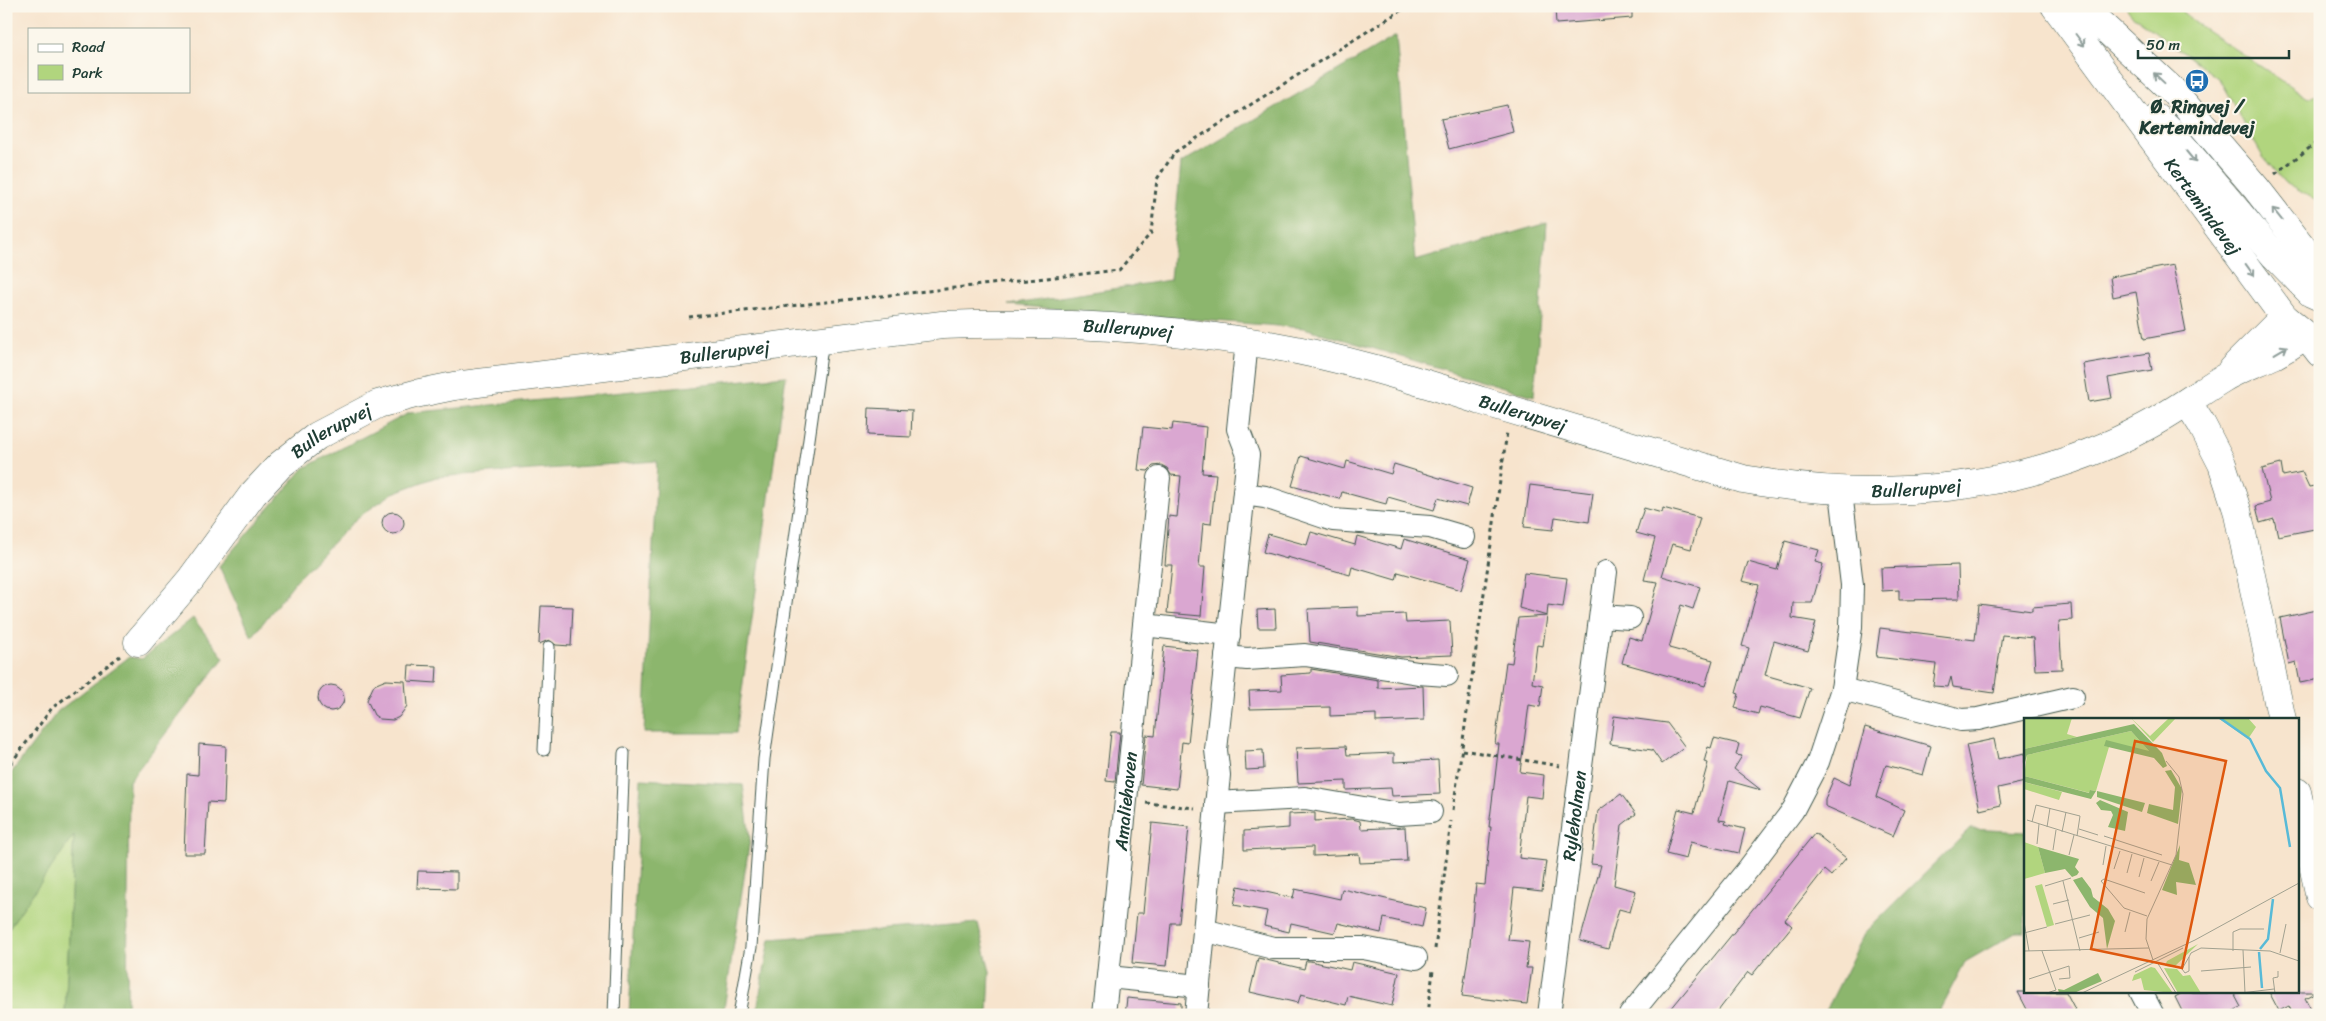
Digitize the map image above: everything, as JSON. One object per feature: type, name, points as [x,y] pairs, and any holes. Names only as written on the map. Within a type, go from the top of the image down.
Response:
[{"type":"street","name":"Kertemindevej","points":[[2055,6],[2106,75],[2304,328]]},
{"type":"street","points":[[2081,6],[2172,91],[2256,188],[2317,279]]},
{"type":"street","points":[[2106,75],[2168,128],[2274,255],[2317,279]]},
{"type":"street","name":"Bullerupvej","points":[[138,642],[191,579],[253,494],[280,466],[317,436],[378,404],[454,386],[942,325],[991,323],[1128,328],[1247,342],[1363,365],[1743,479],[1789,487],[1841,492],[1938,489],[2042,468],[2098,449],[2144,428],[2188,403],[2224,378],[2275,354],[2304,328],[2317,279]]},
{"type":"street","points":[[1196,1015],[1219,775],[1216,750],[1248,456],[1238,429],[1247,342]]},
{"type":"street","points":[[2188,403],[2202,425],[2222,464],[2237,510],[2282,718]]},
{"type":"street","name":"Amaliehaven","points":[[1104,1015],[1159,478]]},
{"type":"street","points":[[1630,1015],[1749,868],[1793,810],[1818,762],[1842,689],[1851,627],[1852,585],[1841,492]]},
{"type":"street","points":[[1244,494],[1265,498],[1333,520],[1430,527],[1464,537]]},
{"type":"street","name":"Ryleholmen","points":[[1549,1015],[1606,572]]},
{"type":"street","points":[[1601,616],[1630,618]]},
{"type":"street","points":[[1144,625],[1229,635]]},
{"type":"street","points":[[1226,657],[1247,660],[1305,655],[1418,673],[1447,675]]},
{"type":"street","points":[[1842,689],[1961,720],[2038,712],[2073,697]]},
{"type":"street","points":[[2298,797],[2320,897]]},
{"type":"street","points":[[1216,806],[1305,798],[1399,814],[1431,812]]},
{"type":"street","points":[[1204,930],[1273,948],[1363,948],[1428,960]]},
{"type":"street","points":[[1108,976],[1198,986]]},
{"type":"street","points":[[2142,994],[2153,1015]]},
{"type":"lane","points":[[739,1015],[751,947],[764,759],[823,340]]},
{"type":"lane","points":[[544,750],[549,647]]},
{"type":"lane","points":[[614,1015],[624,753]]},
{"type":"path","points":[[689,317],[1119,270],[1151,233],[1157,179],[1174,152],[1408,6]]},
{"type":"path","points":[[2256,188],[2320,140]]},
{"type":"path","points":[[1428,1015],[1428,960],[1462,750],[1510,410]]},
{"type":"path","points":[[6,770],[52,708],[138,642]]},
{"type":"path","points":[[1462,750],[1581,769]]},
{"type":"path","points":[[1126,801],[1216,806]]},
{"type":"green space","points":[[2125,6],[2175,6],[2197,24],[2308,98],[2320,94],[2320,203],[2284,182],[2263,157],[2219,79],[2131,14]]},
{"type":"green space","points":[[1396,36],[1415,261],[1547,223],[1534,396],[1304,328],[1008,305],[1170,280],[1181,163]]},
{"type":"green space","points":[[786,376],[736,733],[644,733],[657,461],[436,477],[393,493],[357,518],[298,578],[252,637],[219,566],[304,468],[409,413]]},
{"type":"green space","points":[[193,618],[224,658],[129,781],[127,1015],[65,1015],[74,835],[6,932],[6,780],[58,711],[129,657],[142,659]]},
{"type":"green space","points":[[641,779],[743,785],[750,839],[723,1015],[629,1015]]},
{"type":"green space","points":[[1970,829],[2024,832],[2024,932],[2017,932],[1965,962],[1937,1015],[1824,1015],[1865,933]]},
{"type":"green space","points":[[74,834],[65,1015],[6,1015],[6,932]]},
{"type":"green space","points":[[978,923],[990,972],[988,1015],[756,1015],[770,939]]},
{"type":"building","points":[[1555,6],[1632,6],[1632,18],[1556,24]]},
{"type":"building","points":[[1507,105],[1513,132],[1449,149],[1441,119]]},
{"type":"building","points":[[2173,265],[2186,331],[2144,339],[2136,292],[2113,297],[2110,277]]},
{"type":"building","points":[[2149,353],[2152,370],[2108,378],[2112,398],[2089,402],[2083,364]]},
{"type":"building","points":[[869,408],[912,410],[911,437],[868,435]]},
{"type":"building","points":[[1173,423],[1206,427],[1202,473],[1216,474],[1211,524],[1203,523],[1199,567],[1205,567],[1201,616],[1167,613],[1172,565],[1165,565],[1169,516],[1177,517],[1181,476],[1171,475],[1167,468],[1161,465],[1153,466],[1148,471],[1138,470],[1143,427],[1172,430]]},
{"type":"building","points":[[1301,456],[1345,469],[1347,461],[1391,474],[1394,464],[1472,488],[1467,506],[1438,498],[1434,510],[1388,497],[1386,504],[1342,492],[1340,499],[1292,486]]},
{"type":"building","points":[[2281,464],[2283,476],[2302,472],[2309,487],[2320,485],[2320,528],[2278,536],[2274,519],[2260,523],[2256,506],[2270,502],[2262,469]]},
{"type":"building","points":[[1530,485],[1593,493],[1589,522],[1555,517],[1553,530],[1524,527]]},
{"type":"building","points":[[1644,508],[1662,513],[1663,508],[1700,518],[1691,549],[1672,544],[1662,576],[1700,587],[1693,609],[1681,605],[1669,648],[1713,660],[1705,686],[1622,663],[1629,637],[1642,641],[1658,582],[1644,580],[1655,538],[1636,533]]},
{"type":"building","points":[[393,512],[403,519],[404,523],[397,533],[393,534],[383,527],[382,523],[389,513]]},
{"type":"building","points":[[1311,532],[1355,545],[1357,536],[1401,549],[1404,539],[1470,559],[1461,590],[1398,572],[1396,580],[1352,567],[1350,575],[1263,552],[1268,534],[1307,545]]},
{"type":"building","points":[[1785,541],[1819,550],[1815,562],[1823,564],[1812,603],[1793,603],[1792,618],[1816,622],[1808,651],[1774,641],[1765,675],[1810,688],[1800,718],[1760,707],[1758,714],[1735,708],[1739,694],[1736,693],[1749,648],[1742,646],[1759,585],[1742,581],[1748,562],[1777,570]]},
{"type":"building","points":[[1958,565],[1959,599],[1899,600],[1899,590],[1882,591],[1881,568]]},
{"type":"building","points":[[1524,573],[1567,578],[1563,607],[1548,605],[1547,616],[1519,608]]},
{"type":"building","points":[[1979,604],[2032,611],[2032,607],[2071,604],[2072,620],[2059,621],[2062,669],[2035,670],[2033,638],[2002,635],[1994,693],[1953,687],[1951,677],[1948,687],[1933,686],[1936,664],[1876,657],[1880,628],[1975,640]]},
{"type":"building","points":[[541,606],[573,607],[571,646],[556,645],[549,640],[539,644]]},
{"type":"building","points":[[1358,607],[1358,616],[1405,614],[1406,623],[1450,621],[1452,655],[1401,657],[1310,642],[1308,609]]},
{"type":"building","points":[[1275,609],[1276,628],[1258,628],[1257,610]]},
{"type":"building","points":[[2317,610],[2320,621],[2320,679],[2300,683],[2296,662],[2289,664],[2280,618]]},
{"type":"building","points":[[1547,616],[1543,646],[1537,645],[1532,683],[1543,685],[1540,707],[1529,705],[1520,772],[1544,775],[1542,798],[1526,796],[1519,858],[1546,861],[1542,891],[1514,888],[1508,940],[1529,942],[1526,968],[1532,968],[1527,1004],[1462,996],[1476,884],[1485,885],[1491,827],[1489,827],[1499,744],[1495,744],[1506,662],[1512,663],[1518,618]]},
{"type":"building","points":[[1164,646],[1198,650],[1188,743],[1182,742],[1177,789],[1141,785],[1146,735],[1155,736]]},
{"type":"building","points":[[409,665],[437,666],[436,683],[408,681]]},
{"type":"building","points":[[1311,669],[1378,680],[1378,688],[1423,686],[1424,720],[1376,722],[1376,714],[1330,716],[1330,707],[1250,709],[1249,691],[1282,690],[1281,675],[1311,673]]},
{"type":"building","points":[[386,680],[405,681],[407,706],[399,717],[393,720],[380,719],[374,715],[367,700],[374,685]]},
{"type":"building","points":[[331,685],[340,689],[344,698],[340,707],[331,711],[322,707],[318,698],[322,689]]},
{"type":"building","points":[[1614,716],[1667,723],[1685,747],[1662,764],[1652,750],[1610,744]]},
{"type":"building","points":[[1865,727],[1931,746],[1923,775],[1886,765],[1876,797],[1904,810],[1893,836],[1825,806],[1825,799],[1834,778],[1849,785]]},
{"type":"building","points":[[1111,732],[1120,732],[1115,782],[1106,781]]},
{"type":"building","points":[[1714,738],[1739,744],[1736,755],[1742,756],[1734,769],[1761,790],[1729,781],[1719,820],[1726,821],[1725,824],[1745,829],[1739,853],[1690,842],[1686,859],[1666,854],[1678,809],[1694,813],[1708,763],[1704,762],[1708,747],[1711,748]]},
{"type":"building","points":[[1994,739],[1998,759],[2024,753],[2024,782],[1998,788],[2001,805],[1980,810],[1966,745]]},
{"type":"building","points":[[199,744],[226,746],[224,803],[208,802],[205,854],[184,854],[187,774],[198,775]]},
{"type":"building","points":[[1346,746],[1347,755],[1394,753],[1394,762],[1438,760],[1440,794],[1392,796],[1391,788],[1346,790],[1346,781],[1298,783],[1296,748]]},
{"type":"building","points":[[1263,750],[1264,769],[1246,770],[1245,751]]},
{"type":"building","points":[[1621,794],[1636,814],[1622,825],[1614,885],[1636,891],[1630,912],[1619,909],[1608,949],[1580,941],[1601,865],[1591,864],[1598,811]]},
{"type":"building","points":[[1315,813],[1315,821],[1352,819],[1360,821],[1361,829],[1405,827],[1407,861],[1360,863],[1359,854],[1313,856],[1313,847],[1244,850],[1244,831],[1289,828],[1289,814]]},
{"type":"building","points":[[1152,823],[1189,827],[1179,923],[1171,923],[1167,966],[1132,963],[1137,913],[1143,913]]},
{"type":"building","points":[[1815,833],[1846,858],[1831,876],[1824,870],[1785,920],[1792,926],[1752,975],[1748,972],[1715,1015],[1666,1015]]},
{"type":"building","points":[[418,871],[457,872],[457,889],[417,888]]},
{"type":"building","points":[[1238,886],[1293,898],[1295,889],[1340,899],[1342,889],[1426,908],[1422,927],[1384,918],[1381,933],[1338,923],[1335,933],[1291,923],[1289,932],[1264,926],[1267,911],[1234,905]]},
{"type":"building","points":[[1258,958],[1304,969],[1306,961],[1310,961],[1350,970],[1352,962],[1399,973],[1392,1006],[1348,996],[1346,1005],[1301,994],[1298,1003],[1250,992]]},
{"type":"building","points":[[2018,992],[2024,992],[2024,994],[2067,994],[2078,1015],[2030,1015]]},
{"type":"building","points":[[2316,992],[2305,998],[2314,1015],[2293,1015],[2289,1006],[2279,1011],[2270,994]]},
{"type":"building","points":[[2180,994],[2234,994],[2241,1007],[2226,1015],[2184,1015],[2175,997]]},
{"type":"building","points":[[1127,998],[1181,1003],[1181,1015],[1125,1015]]},
{"type":"place","name":"Ø. Ringvej / Kertemindevej","points":[[2197,81]]}]
